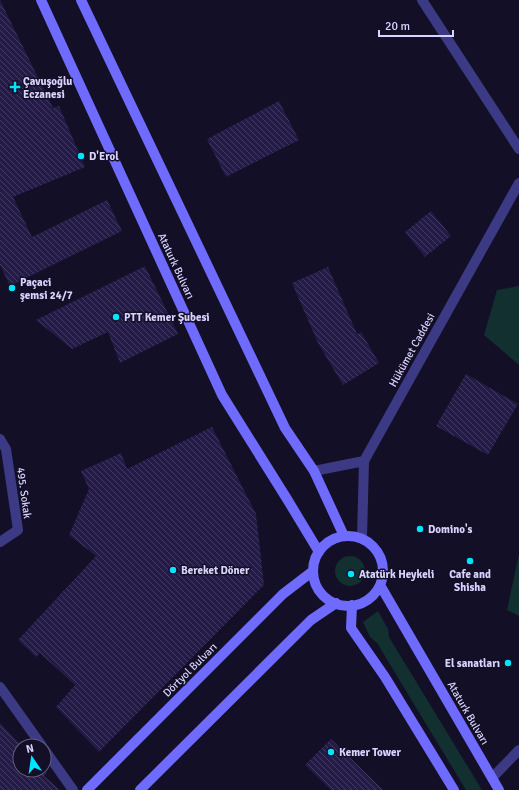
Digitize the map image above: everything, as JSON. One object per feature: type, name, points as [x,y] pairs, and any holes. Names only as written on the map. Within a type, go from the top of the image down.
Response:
[{"type":"main road","name":"Ataturk Bulvarı","points":[[41,0],[222,396],[319,552]]},
{"type":"main road","points":[[81,0],[285,428],[314,471],[344,536]]},
{"type":"main road","points":[[344,536],[362,538],[371,544],[378,553],[382,563],[383,574],[376,593],[361,603],[352,605],[336,603],[329,600],[322,594],[317,587],[313,571],[319,552],[325,545],[334,539],[344,536]]},
{"type":"main road","name":"Dörtyol Bulvarı","points":[[87,790],[283,594],[313,571]]},
{"type":"main road","name":"Ataturk Bulvarı","points":[[380,585],[499,790]]},
{"type":"main road","points":[[140,790],[311,620],[336,603]]},
{"type":"main road","points":[[352,605],[350,628],[385,677],[454,790]]},
{"type":"street","points":[[422,0],[519,149]]},
{"type":"street","name":"Hükümet Caddesi","points":[[362,538],[364,461],[519,183]]},
{"type":"street","name":"495. Sokak","points":[[0,439],[6,449],[18,530],[0,542]]},
{"type":"street","points":[[314,471],[364,461]]},
{"type":"street","points":[[0,687],[36,738]]},
{"type":"street","points":[[492,778],[519,750]]},
{"type":"street","points":[[52,760],[73,790]]},
{"type":"green space","points":[[519,286],[519,365],[484,335],[497,290]]},
{"type":"green space","points":[[519,554],[519,616],[507,610]]},
{"type":"green space","points":[[350,556],[360,561],[365,571],[360,581],[350,586],[340,581],[335,571],[340,561]]},
{"type":"green space","points":[[378,611],[388,629],[389,637],[482,790],[466,790],[377,643],[370,637],[363,622]]},
{"type":"building","points":[[0,0],[53,108],[59,106],[85,167],[13,197],[32,237],[107,200],[122,231],[10,286],[0,265]]},
{"type":"building","points":[[279,101],[299,140],[226,177],[207,139]]},
{"type":"building","points":[[431,211],[451,236],[425,257],[405,232]]},
{"type":"building","points":[[145,266],[178,334],[120,363],[108,332],[72,349],[36,320]]},
{"type":"building","points":[[328,267],[357,334],[361,332],[379,363],[343,385],[318,343],[292,283]]},
{"type":"building","points":[[466,374],[518,404],[488,455],[436,426]]},
{"type":"building","name":"Bereket Döner","points":[[212,427],[256,514],[264,585],[99,752],[56,707],[75,685],[40,653],[36,657],[18,640],[96,556],[69,535],[89,489],[81,471],[121,453],[127,469]]},
{"type":"building","points":[[0,723],[14,738],[12,738],[12,778],[46,778],[60,790],[0,790]]},
{"type":"building","name":"Kemer Tower","points":[[331,739],[383,790],[331,790],[305,765]]},
{"type":"place","name":"Çavuşoğlu Eczanesi","points":[[15,87]]},
{"type":"place","name":"D'Erol","points":[[81,156]]},
{"type":"place","name":"Paçaci şemsi 24/7","points":[[12,288]]},
{"type":"place","name":"PTT Kemer Şubesi","points":[[116,317]]},
{"type":"place","name":"Domino's","points":[[420,529]]},
{"type":"place","name":"Cafe and Shisha","points":[[470,561]]},
{"type":"place","name":"Bereket Döner","points":[[173,570]]},
{"type":"place","name":"Atatürk Heykeli","points":[[351,574]]},
{"type":"place","name":"El sanatları","points":[[508,663]]},
{"type":"place","name":"Kemer Tower","points":[[331,752]]}]
